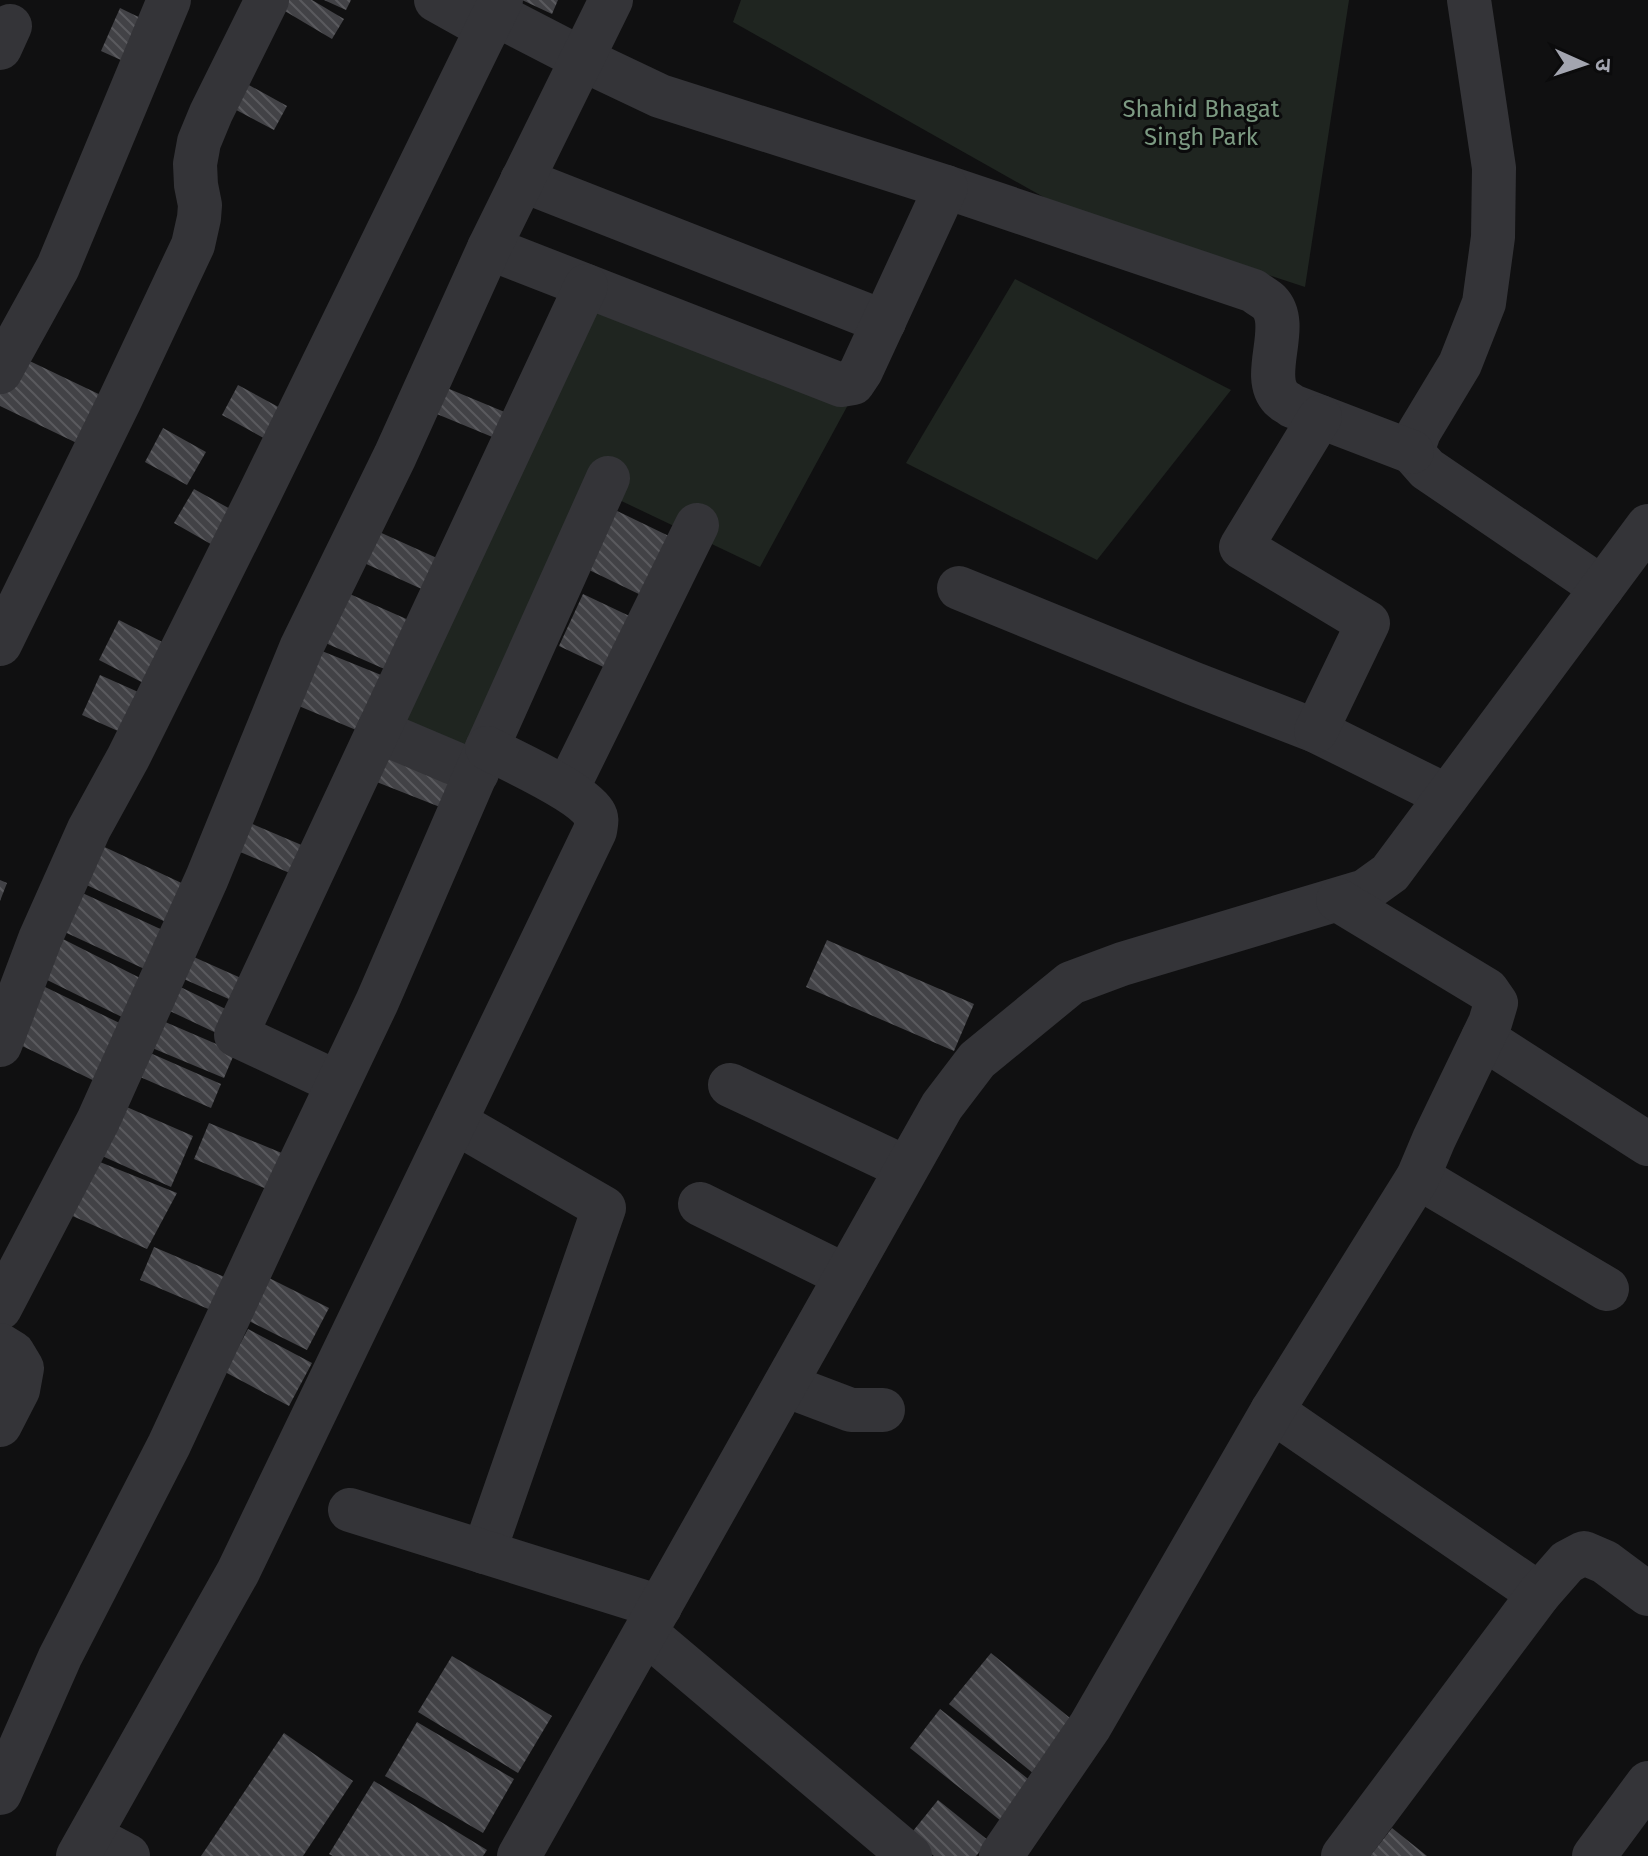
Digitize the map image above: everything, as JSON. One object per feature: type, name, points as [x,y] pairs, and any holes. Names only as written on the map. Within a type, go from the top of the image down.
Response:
[{"type":"street","points":[[0,372],[58,267],[169,0]]},
{"type":"street","points":[[0,644],[193,245],[200,205],[195,164],[199,142],[267,0]]},
{"type":"street","points":[[436,0],[495,15],[660,96],[946,187],[1254,291],[1271,303],[1278,320],[1274,377],[1280,398],[1292,406],[1412,452],[1427,469],[1602,588]]},
{"type":"street","points":[[0,1308],[98,1121],[207,878],[301,648],[395,456],[489,248],[611,0]]},
{"type":"street","points":[[1412,452],[1419,432],[1460,364],[1484,303],[1493,237],[1494,168],[1469,0]]},
{"type":"street","points":[[0,1045],[40,939],[89,829],[149,716],[495,15]]},
{"type":"street","points":[[522,180],[884,322]]},
{"type":"street","points":[[489,248],[841,385],[853,383],[861,371],[946,187]]},
{"type":"street","points":[[338,1083],[236,1035],[586,286]]},
{"type":"street","points":[[1316,731],[1368,623],[1241,547],[1320,417]]},
{"type":"street","points":[[0,1793],[60,1657],[169,1445],[377,1002],[608,478]]},
{"type":"street","points":[[567,789],[697,525]]},
{"type":"street","points":[[519,1856],[906,1168],[942,1106],[977,1060],[1071,983],[1122,964],[1365,891],[1390,873],[1648,526]]},
{"type":"street","points":[[959,588],[1316,731],[1447,796]]},
{"type":"street","points":[[128,1856],[84,1846],[238,1572],[595,831],[597,821],[593,811],[567,789],[482,760],[378,731]]},
{"type":"street","points":[[1001,1856],[1090,1726],[1272,1411],[1418,1177],[1490,1023],[1496,1003],[1487,990],[1338,900]]},
{"type":"street","points":[[1483,1038],[1648,1144]]},
{"type":"street","points":[[730,1085],[906,1168]]},
{"type":"street","points":[[455,1122],[604,1208],[484,1552]]},
{"type":"street","points":[[1418,1177],[1607,1289]]},
{"type":"street","points":[[700,1204],[846,1276]]},
{"type":"street","points":[[0,1345],[13,1353],[22,1368],[18,1390],[0,1425]]},
{"type":"street","points":[[785,1385],[851,1410],[883,1410]]},
{"type":"street","points":[[1272,1411],[1539,1594]]},
{"type":"street","points":[[350,1510],[484,1552],[653,1620],[910,1856]]},
{"type":"street","points":[[1343,1856],[1539,1594],[1567,1562],[1584,1553],[1645,1585]]},
{"type":"street","points":[[1594,1856],[1648,1783]]},
{"type":"green space","name":"Shahid Bhagat Singh Park","points":[[741,0],[1349,0],[1305,287],[1063,208],[733,22]]},
{"type":"green space","points":[[1015,279],[1231,390],[1097,560],[906,463]]},
{"type":"green space","points":[[603,296],[849,403],[760,567],[592,487],[475,763],[383,727]]},
{"type":"building","points":[[275,0],[312,0],[344,19],[332,39],[273,4]]},
{"type":"building","points":[[324,0],[351,0],[346,10]]},
{"type":"building","points":[[522,0],[558,0],[552,14]]},
{"type":"building","points":[[120,8],[151,23],[132,65],[101,51]]},
{"type":"building","points":[[238,79],[287,106],[274,130],[225,104]]},
{"type":"building","points":[[15,354],[109,399],[85,447],[0,406],[0,385]]},
{"type":"building","points":[[238,385],[295,416],[278,446],[222,415]]},
{"type":"building","points":[[442,386],[512,415],[502,441],[432,412]]},
{"type":"building","points":[[163,428],[206,452],[187,485],[145,462]]},
{"type":"building","points":[[194,489],[243,516],[223,551],[174,523]]},
{"type":"building","points":[[613,509],[673,538],[645,597],[585,568]]},
{"type":"building","points":[[366,526],[448,563],[435,595],[353,558]]},
{"type":"building","points":[[343,591],[420,625],[398,675],[321,641]]},
{"type":"building","points":[[583,594],[640,621],[616,673],[559,646]]},
{"type":"building","points":[[119,620],[176,649],[155,689],[99,660]]},
{"type":"building","points":[[317,649],[391,679],[368,735],[294,704]]},
{"type":"building","points":[[100,675],[154,699],[136,739],[82,715]]},
{"type":"building","points":[[378,742],[462,775],[450,811],[364,777]]},
{"type":"building","points":[[236,817],[318,852],[306,880],[224,845]]},
{"type":"building","points":[[96,843],[188,886],[170,924],[78,881]]},
{"type":"building","points":[[0,880],[7,883],[0,901]]},
{"type":"building","points":[[76,890],[169,933],[151,972],[58,929]]},
{"type":"building","points":[[55,935],[152,984],[132,1022],[35,974]]},
{"type":"building","points":[[827,940],[974,1004],[954,1051],[806,987]]},
{"type":"building","points":[[178,950],[250,982],[240,1004],[168,972]]},
{"type":"building","points":[[166,980],[240,1016],[229,1039],[155,1004]]},
{"type":"building","points":[[41,985],[134,1030],[107,1087],[14,1042]]},
{"type":"building","points":[[156,1018],[235,1052],[224,1078],[145,1045]]},
{"type":"building","points":[[141,1049],[221,1084],[211,1108],[131,1073]]},
{"type":"building","points":[[113,1101],[193,1136],[171,1187],[91,1151]]},
{"type":"building","points":[[209,1123],[289,1156],[274,1192],[194,1159]]},
{"type":"building","points":[[90,1158],[177,1193],[147,1249],[68,1214]]},
{"type":"building","points":[[154,1247],[234,1281],[220,1314],[140,1280]]},
{"type":"building","points":[[257,1272],[329,1308],[307,1350],[235,1314]]},
{"type":"building","points":[[248,1329],[312,1363],[289,1406],[225,1372]]},
{"type":"building","points":[[991,1653],[1076,1723],[1034,1774],[949,1704]]},
{"type":"building","points":[[452,1656],[552,1716],[518,1773],[418,1712]]},
{"type":"building","points":[[940,1709],[1032,1782],[1001,1821],[910,1748]]},
{"type":"building","points":[[417,1722],[514,1779],[483,1833],[385,1776]]},
{"type":"building","points":[[284,1733],[353,1781],[303,1856],[201,1856]]},
{"type":"building","points":[[374,1781],[487,1850],[483,1856],[329,1854]]},
{"type":"building","points":[[938,1800],[989,1841],[976,1856],[934,1856],[909,1836]]},
{"type":"building","points":[[1392,1828],[1427,1856],[1370,1856]]}]
